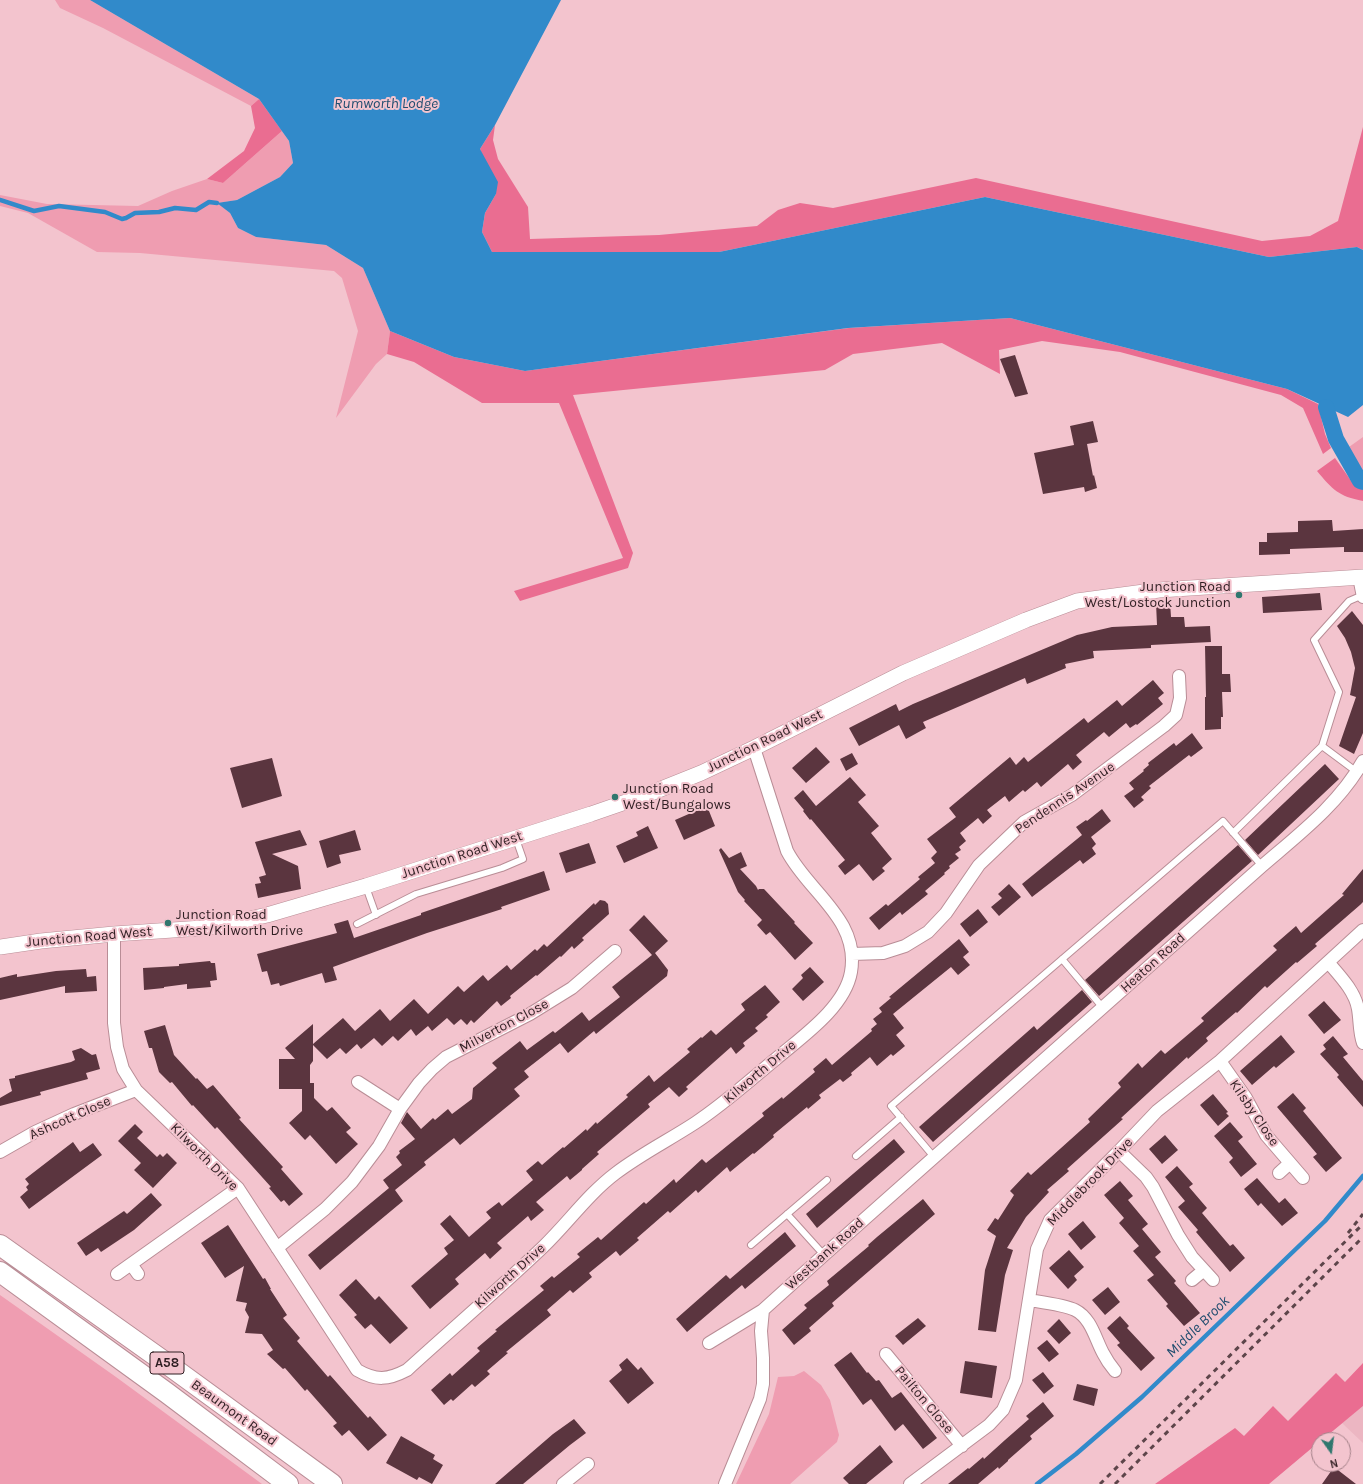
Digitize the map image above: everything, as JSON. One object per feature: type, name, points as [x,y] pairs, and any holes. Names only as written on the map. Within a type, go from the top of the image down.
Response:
[{"type":"highway","name":"Beaumont Road","points":[[0,1245],[166,1363],[332,1484]]},
{"type":"highway","name":"Beaumont Road","points":[[0,1272],[167,1393],[288,1484]]},
{"type":"street","points":[[1361,577],[1363,596]]},
{"type":"street","name":"Junction Road West","points":[[0,947],[41,941],[202,928],[228,924],[267,915],[366,886],[516,838],[646,795],[700,773],[754,748],[903,673],[1026,620],[1077,601],[1159,590],[1361,577]]},
{"type":"street","name":"Pendennis Avenue","points":[[852,954],[883,953],[905,946],[928,932],[946,913],[979,865],[1024,822],[1072,795],[1164,726],[1176,715],[1180,698],[1179,676]]},
{"type":"street","name":"Kilworth Drive","points":[[114,934],[114,1023],[117,1048],[123,1069],[136,1090],[238,1188],[357,1370],[368,1376],[381,1378],[395,1376],[407,1370],[544,1246],[590,1196],[616,1173],[719,1106],[814,1027],[841,999],[851,974],[852,954],[849,938],[838,916],[793,863],[787,851],[754,748]]},
{"type":"street","name":"Heaton Road","points":[[934,1157],[1326,810],[1357,772],[1363,761]]},
{"type":"street","name":"Middlebrook Drive","points":[[910,1484],[989,1425],[1003,1410],[1016,1380],[1037,1249],[1050,1220],[1157,1111],[1220,1062],[1363,930]]},
{"type":"street","name":"Milverton Close","points":[[277,1248],[324,1209],[352,1182],[379,1146],[400,1109],[432,1068],[446,1057],[554,1000],[572,988],[615,951]]},
{"type":"street","points":[[1328,962],[1356,1000],[1360,1034],[1363,1043]]},
{"type":"street","name":"Kilsby Close","points":[[1220,1062],[1246,1098],[1266,1135],[1303,1178]]},
{"type":"street","points":[[358,1082],[400,1109]]},
{"type":"street","name":"Ashcott Close","points":[[6,1153],[35,1132],[74,1114],[136,1090]]},
{"type":"street","points":[[1119,1151],[1154,1186],[1178,1235],[1192,1257],[1212,1280]]},
{"type":"street","name":"Westbank Road","points":[[709,1343],[764,1310],[934,1157]]},
{"type":"street","points":[[1280,1173],[1290,1163]]},
{"type":"street","points":[[117,1274],[238,1188]]},
{"type":"street","points":[[131,1264],[138,1274]]},
{"type":"street","points":[[1192,1280],[1204,1270]]},
{"type":"street","points":[[1029,1300],[1074,1309],[1082,1314],[1096,1336],[1097,1355],[1115,1371]]},
{"type":"street","points":[[725,1484],[760,1399],[763,1384],[763,1358],[760,1331],[764,1310]]},
{"type":"street","name":"Pailton Close","points":[[886,1354],[962,1446]]},
{"type":"street","points":[[563,1484],[588,1464]]},
{"type":"lane","points":[[1233,833],[1322,746],[1339,692],[1314,640],[1349,601],[1363,596]]},
{"type":"lane","points":[[1322,746],[1357,772]]},
{"type":"lane","points":[[934,1157],[891,1106],[1223,822],[1262,866]]},
{"type":"lane","points":[[357,924],[416,894],[502,868],[523,859],[516,838]]},
{"type":"lane","points":[[366,886],[376,915]]},
{"type":"lane","points":[[1062,959],[1103,1008]]},
{"type":"lane","points":[[856,1156],[900,1117]]},
{"type":"lane","points":[[751,1245],[827,1180]]},
{"type":"lane","points":[[787,1214],[824,1255]]},
{"type":"shaded area","points":[[55,0],[90,0],[259,99],[251,106],[103,28],[60,8]]},
{"type":"shaded area","points":[[259,99],[282,131],[223,183],[207,179],[244,151],[255,128],[251,106]]},
{"type":"shaded area","points":[[495,125],[493,140],[498,159],[528,207],[530,239],[659,235],[757,226],[778,210],[800,203],[833,208],[976,178],[1262,241],[1310,236],[1338,221],[1363,127],[1363,250],[1357,247],[1269,257],[985,197],[719,252],[492,252],[482,232],[485,213],[496,194],[480,149]]},
{"type":"shaded area","points":[[282,131],[289,141],[293,163],[280,177],[237,200],[218,203],[230,213],[238,228],[256,237],[326,245],[363,268],[390,331],[387,354],[376,364],[336,418],[358,331],[342,278],[334,271],[140,253],[97,252],[28,213],[0,206],[0,195],[47,204],[138,206],[172,191],[207,179],[223,183]]},
{"type":"shaded area","points":[[1010,318],[1287,389],[1318,404],[1325,434],[1331,448],[1323,454],[1303,408],[1281,395],[1120,352],[1042,341],[999,350],[1000,374],[942,343],[853,354],[825,370],[573,395],[633,553],[628,568],[520,601],[514,591],[623,558],[559,403],[482,403],[414,362],[387,354],[390,331],[454,357],[525,371],[849,328]]},
{"type":"shaded area","points":[[1363,437],[1363,473],[1349,447]]},
{"type":"shaded area","points":[[1335,458],[1352,482],[1363,490],[1363,501],[1348,497],[1332,488],[1317,471]]},
{"type":"shaded area","points":[[0,1295],[116,1377],[262,1484],[0,1484]]},
{"type":"shaded area","points":[[1363,1363],[1363,1406],[1332,1432],[1311,1432],[1311,1449],[1269,1484],[1155,1484],[1235,1428],[1244,1436],[1273,1406],[1288,1421],[1336,1373],[1345,1382]]},
{"type":"shaded area","points":[[804,1371],[821,1385],[830,1400],[839,1435],[837,1442],[790,1484],[736,1484],[769,1414],[778,1377],[794,1376]]},
{"type":"shaded area","points":[[1363,1406],[1363,1443],[1342,1423]]},
{"type":"water","name":"Rumworth Lodge","points":[[90,0],[561,0],[495,125],[480,149],[498,182],[496,194],[485,213],[482,232],[492,252],[719,252],[985,197],[1269,257],[1357,247],[1363,250],[1363,405],[1348,417],[1287,389],[1010,318],[848,328],[525,371],[454,357],[390,331],[363,268],[326,245],[256,237],[238,228],[230,213],[217,203],[237,200],[280,177],[293,163],[289,141],[259,99]]},
{"type":"building","points":[[1015,355],[1028,394],[1015,397],[1000,359]]},
{"type":"building","points":[[1093,421],[1098,442],[1087,444],[1093,476],[1094,475],[1097,488],[1085,492],[1084,487],[1043,494],[1034,453],[1074,445],[1070,426]]},
{"type":"building","points":[[1332,520],[1333,531],[1363,529],[1363,552],[1344,552],[1344,547],[1290,549],[1290,554],[1259,555],[1259,542],[1267,542],[1267,533],[1298,532],[1298,521]]},
{"type":"building","points":[[1320,593],[1322,610],[1263,613],[1262,597]]},
{"type":"building","points":[[1170,602],[1171,617],[1184,617],[1185,627],[1210,626],[1211,642],[1151,645],[1151,648],[1093,651],[1094,658],[1065,664],[1066,668],[1027,684],[1025,678],[923,722],[926,728],[906,739],[899,725],[859,746],[849,728],[896,704],[899,711],[1077,635],[1112,627],[1157,625],[1156,603]]},
{"type":"building","points":[[1352,611],[1363,625],[1363,733],[1354,754],[1339,746],[1356,697],[1350,695],[1355,668],[1351,652],[1345,638],[1337,626]]},
{"type":"building","points":[[1205,646],[1222,646],[1222,674],[1230,674],[1231,692],[1222,692],[1223,717],[1221,717],[1221,729],[1205,730]]},
{"type":"building","points":[[1153,680],[1164,693],[1158,698],[1163,704],[1137,725],[1136,724],[1130,728],[1126,723],[1109,737],[1104,732],[1076,755],[1082,762],[1073,770],[1068,764],[1041,787],[1037,782],[1025,792],[1023,790],[1009,802],[1005,796],[987,810],[992,816],[983,824],[978,818],[960,833],[966,841],[959,847],[961,850],[955,854],[959,858],[949,866],[950,868],[944,873],[945,874],[925,891],[928,894],[902,915],[900,912],[879,930],[869,918],[886,904],[888,906],[920,879],[918,877],[935,863],[931,858],[937,852],[927,839],[956,817],[949,808],[1010,757],[1016,765],[1024,757],[1028,762],[1084,718],[1088,723],[1117,700],[1122,706]]},
{"type":"building","points":[[1192,733],[1203,748],[1191,757],[1189,755],[1149,786],[1151,788],[1141,797],[1144,800],[1134,808],[1124,796],[1134,789],[1129,783],[1144,771],[1143,770],[1149,765],[1148,763],[1174,743],[1176,746]]},
{"type":"building","points":[[816,747],[830,762],[806,783],[792,768]]},
{"type":"building","points":[[852,753],[858,764],[846,771],[840,759]]},
{"type":"building","points":[[272,758],[282,796],[242,808],[230,768]]},
{"type":"building","points":[[1325,764],[1339,779],[1258,855],[1245,840]]},
{"type":"building","points":[[850,777],[866,795],[858,802],[879,826],[871,833],[892,859],[882,868],[885,871],[873,881],[859,864],[845,875],[838,866],[845,860],[811,819],[810,820],[794,798],[803,790],[816,806]]},
{"type":"building","points":[[707,806],[715,826],[684,840],[675,820]]},
{"type":"building","points":[[1102,809],[1111,821],[1091,837],[1096,844],[1092,848],[1096,854],[1083,864],[1080,860],[1032,897],[1022,884],[1082,835],[1076,827],[1086,820],[1087,821]]},
{"type":"building","points":[[648,826],[658,848],[624,863],[616,846],[638,836],[636,832]]},
{"type":"building","points":[[300,830],[307,845],[272,854],[298,866],[301,889],[258,898],[255,884],[261,883],[259,877],[266,875],[255,842]]},
{"type":"building","points":[[355,830],[361,850],[339,855],[341,863],[327,868],[319,841]]},
{"type":"building","points":[[589,843],[596,863],[566,873],[559,853]]},
{"type":"building","points":[[1238,845],[1252,861],[1099,996],[1085,980]]},
{"type":"building","points":[[721,848],[729,858],[741,852],[747,866],[740,869],[758,890],[764,889],[813,943],[795,960],[770,932],[766,935],[757,925],[762,920],[744,901],[745,900],[738,892],[719,850]]},
{"type":"building","points":[[1363,869],[1363,902],[1315,944],[1317,946],[1297,963],[1296,962],[1267,988],[1265,986],[1237,1013],[1236,1012],[1206,1038],[1208,1041],[1188,1059],[1187,1057],[1121,1118],[1123,1119],[1067,1169],[1069,1171],[1047,1190],[1049,1192],[1026,1217],[1007,1248],[1013,1250],[1005,1275],[996,1332],[978,1330],[985,1270],[996,1236],[987,1230],[995,1218],[998,1220],[1014,1195],[1010,1191],[1028,1172],[1031,1175],[1090,1122],[1088,1119],[1121,1087],[1118,1083],[1138,1063],[1142,1068],[1161,1050],[1165,1054],[1204,1021],[1201,1018],[1277,950],[1273,946],[1296,926],[1301,933],[1344,895],[1342,894]]},
{"type":"building","points":[[544,871],[550,890],[501,907],[502,909],[427,933],[333,967],[337,980],[325,983],[322,973],[280,986],[279,983],[271,985],[267,971],[262,972],[257,954],[337,933],[334,924],[348,920],[354,938],[421,915],[421,913]]},
{"type":"building","points":[[1009,884],[1021,897],[999,916],[991,907],[1002,898],[998,894]]},
{"type":"building","points":[[600,900],[605,901],[608,904],[609,914],[582,938],[584,940],[574,949],[572,946],[561,957],[560,956],[537,976],[536,975],[510,996],[511,998],[501,1006],[497,1001],[474,1023],[471,1020],[467,1025],[461,1019],[454,1025],[447,1018],[432,1031],[428,1026],[416,1036],[411,1029],[398,1041],[393,1036],[382,1046],[374,1038],[361,1049],[357,1044],[346,1054],[340,1048],[327,1059],[313,1045],[313,1061],[310,1065],[310,1083],[314,1083],[314,1098],[327,1111],[332,1107],[351,1128],[346,1132],[358,1144],[336,1164],[310,1135],[305,1140],[289,1123],[302,1111],[302,1089],[279,1089],[279,1059],[295,1059],[285,1048],[313,1024],[313,1044],[343,1018],[355,1031],[380,1009],[390,1021],[414,999],[428,1014],[458,986],[464,992],[483,975],[488,981],[507,965],[511,970],[535,949],[537,951],[544,944],[547,947],[594,903],[595,905]]},
{"type":"building","points":[[978,909],[988,922],[970,937],[960,924]]},
{"type":"building","points":[[644,915],[668,941],[655,953],[668,970],[667,976],[596,1034],[594,1031],[568,1053],[560,1043],[524,1071],[529,1077],[514,1089],[520,1096],[460,1145],[454,1138],[424,1162],[426,1165],[395,1190],[403,1201],[320,1270],[308,1255],[389,1188],[383,1180],[402,1165],[396,1157],[400,1153],[399,1151],[415,1139],[401,1123],[407,1112],[421,1129],[433,1118],[435,1120],[448,1109],[452,1114],[472,1099],[473,1088],[497,1068],[492,1063],[520,1041],[527,1050],[553,1031],[555,1033],[582,1012],[589,1021],[620,997],[612,987],[652,955],[629,930]]},
{"type":"building","points":[[959,939],[969,952],[963,957],[970,965],[958,975],[951,967],[893,1014],[904,1028],[896,1035],[905,1046],[893,1056],[891,1054],[877,1066],[870,1057],[843,1082],[840,1079],[819,1095],[821,1098],[808,1109],[807,1107],[773,1135],[774,1137],[754,1154],[753,1153],[730,1172],[727,1167],[698,1193],[696,1190],[670,1213],[668,1211],[637,1238],[639,1240],[620,1256],[616,1251],[589,1273],[592,1277],[573,1293],[570,1290],[547,1310],[551,1315],[506,1352],[508,1353],[487,1371],[490,1374],[475,1387],[472,1384],[453,1401],[451,1399],[444,1405],[431,1390],[450,1373],[452,1376],[480,1351],[477,1348],[497,1331],[495,1330],[544,1290],[540,1286],[552,1276],[554,1278],[580,1257],[577,1254],[598,1237],[601,1240],[644,1202],[646,1204],[674,1179],[676,1183],[702,1159],[706,1163],[764,1116],[762,1113],[782,1097],[783,1099],[815,1072],[813,1069],[826,1058],[832,1065],[872,1031],[871,1029],[877,1024],[873,1019],[882,1012],[879,1008],[891,998],[889,997]]},
{"type":"building","points":[[210,961],[211,963],[215,963],[217,980],[210,981],[211,987],[187,989],[187,984],[144,990],[143,968],[179,966],[179,964]]},
{"type":"building","points":[[810,967],[824,982],[803,1001],[792,989],[803,978],[801,975]]},
{"type":"building","points":[[86,969],[87,977],[96,976],[97,991],[65,993],[65,986],[0,1000],[0,978],[17,974],[17,977],[56,971]]},
{"type":"building","points":[[765,985],[780,1002],[766,1015],[768,1017],[755,1028],[758,1031],[743,1043],[745,1046],[736,1054],[731,1047],[686,1087],[688,1089],[679,1097],[669,1087],[648,1104],[650,1107],[597,1152],[599,1154],[582,1170],[570,1180],[567,1176],[536,1202],[544,1210],[531,1221],[528,1216],[497,1243],[502,1248],[490,1259],[485,1253],[455,1279],[459,1284],[430,1309],[411,1286],[448,1254],[444,1248],[454,1240],[440,1224],[450,1215],[469,1237],[491,1218],[486,1212],[499,1202],[502,1206],[533,1180],[526,1171],[538,1161],[542,1165],[586,1129],[587,1131],[596,1122],[597,1124],[628,1097],[626,1095],[649,1075],[654,1082],[690,1052],[687,1049],[701,1037],[702,1038],[711,1030],[716,1035],[745,1010],[741,1004]]},
{"type":"building","points":[[1082,990],[1092,1002],[933,1142],[919,1127],[1034,1026],[1037,1030]]},
{"type":"building","points":[[1324,1001],[1341,1020],[1324,1034],[1308,1015]]},
{"type":"building","points":[[165,1025],[174,1055],[207,1089],[213,1085],[241,1118],[239,1119],[283,1167],[281,1169],[303,1194],[289,1206],[284,1200],[281,1202],[269,1188],[271,1187],[217,1127],[215,1129],[193,1105],[192,1106],[172,1082],[170,1083],[159,1072],[152,1048],[149,1048],[144,1031]]},
{"type":"building","points":[[1281,1035],[1295,1052],[1276,1068],[1274,1066],[1252,1085],[1240,1071]]},
{"type":"building","points":[[1333,1036],[1348,1054],[1343,1057],[1363,1081],[1363,1107],[1337,1077],[1339,1075],[1320,1054],[1326,1049],[1323,1045]]},
{"type":"building","points":[[81,1048],[92,1055],[96,1054],[100,1069],[86,1073],[88,1079],[40,1092],[41,1095],[0,1106],[0,1098],[12,1091],[9,1079],[15,1078],[15,1076],[71,1062],[75,1060],[72,1051]]},
{"type":"building","points":[[1293,1093],[1306,1108],[1303,1111],[1342,1158],[1326,1172],[1313,1157],[1317,1154],[1277,1107]]},
{"type":"building","points":[[1213,1094],[1228,1112],[1226,1113],[1229,1116],[1218,1126],[1200,1105]]},
{"type":"building","points":[[1230,1122],[1243,1137],[1238,1141],[1257,1164],[1241,1177],[1229,1162],[1233,1158],[1214,1136]]},
{"type":"building","points":[[135,1124],[143,1132],[137,1138],[157,1157],[160,1154],[163,1157],[167,1153],[177,1163],[153,1188],[134,1170],[141,1163],[118,1141]]},
{"type":"building","points":[[1165,1135],[1178,1150],[1162,1164],[1149,1149]]},
{"type":"building","points":[[894,1139],[905,1152],[817,1228],[806,1214]]},
{"type":"building","points":[[73,1142],[80,1152],[93,1143],[102,1155],[29,1209],[20,1197],[28,1190],[26,1187],[29,1184],[25,1179]]},
{"type":"building","points":[[1177,1166],[1193,1184],[1189,1187],[1207,1208],[1202,1213],[1230,1246],[1233,1244],[1245,1258],[1230,1272],[1196,1232],[1198,1230],[1178,1207],[1185,1201],[1165,1177]]},
{"type":"building","points":[[1257,1178],[1279,1203],[1285,1198],[1298,1213],[1282,1226],[1261,1203],[1258,1206],[1244,1189]]},
{"type":"building","points":[[1120,1181],[1133,1196],[1128,1200],[1148,1224],[1142,1229],[1161,1252],[1155,1257],[1176,1281],[1174,1283],[1200,1313],[1184,1326],[1166,1306],[1168,1304],[1147,1280],[1154,1275],[1133,1251],[1139,1246],[1119,1223],[1124,1218],[1104,1195]]},
{"type":"building","points":[[151,1193],[162,1205],[134,1230],[101,1252],[98,1248],[86,1256],[77,1243],[124,1211],[127,1214]]},
{"type":"building","points":[[923,1199],[935,1214],[832,1303],[834,1306],[809,1328],[811,1331],[794,1345],[782,1330],[807,1308],[804,1305],[829,1285],[827,1281]]},
{"type":"building","points":[[1083,1221],[1096,1237],[1081,1250],[1068,1234]]},
{"type":"building","points":[[228,1225],[263,1279],[265,1278],[270,1289],[287,1315],[283,1318],[300,1338],[297,1341],[328,1377],[330,1375],[368,1418],[370,1416],[387,1435],[368,1451],[349,1430],[342,1436],[333,1426],[337,1423],[307,1389],[305,1391],[285,1368],[283,1369],[267,1354],[273,1350],[262,1334],[245,1333],[249,1317],[245,1310],[247,1303],[236,1301],[244,1266],[225,1278],[201,1243]]},
{"type":"building","points":[[785,1232],[796,1246],[745,1289],[742,1285],[687,1332],[676,1319],[726,1275],[730,1279]]},
{"type":"building","points":[[1069,1250],[1084,1267],[1074,1276],[1077,1280],[1068,1289],[1049,1268]]},
{"type":"building","points":[[356,1279],[375,1300],[379,1296],[408,1328],[390,1344],[371,1324],[365,1329],[354,1317],[357,1315],[339,1295]]},
{"type":"building","points":[[1108,1287],[1120,1302],[1105,1315],[1092,1300]]},
{"type":"building","points":[[1120,1316],[1129,1326],[1127,1328],[1155,1358],[1141,1371],[1117,1345],[1120,1343],[1107,1328]]},
{"type":"building","points":[[918,1318],[926,1326],[903,1345],[895,1336]]},
{"type":"building","points":[[1059,1319],[1071,1333],[1059,1344],[1047,1331]]},
{"type":"building","points":[[1047,1340],[1059,1354],[1049,1362],[1037,1348]]},
{"type":"building","points":[[851,1352],[867,1373],[868,1372],[876,1381],[879,1380],[892,1398],[901,1392],[937,1438],[923,1449],[903,1424],[895,1431],[871,1399],[863,1405],[834,1365]]},
{"type":"building","points":[[627,1358],[638,1370],[641,1367],[654,1383],[628,1404],[609,1381],[622,1370],[619,1365]]},
{"type":"building","points":[[965,1361],[997,1366],[992,1398],[960,1393]]},
{"type":"building","points":[[1043,1372],[1054,1386],[1044,1394],[1032,1380]]},
{"type":"building","points":[[1077,1384],[1098,1389],[1094,1406],[1073,1400]]},
{"type":"building","points":[[1043,1402],[1054,1416],[1030,1436],[1032,1439],[999,1469],[998,1467],[978,1484],[948,1484],[983,1457],[984,1459],[1029,1419],[1026,1416]]},
{"type":"building","points":[[574,1419],[586,1433],[523,1484],[495,1484],[553,1434]]},
{"type":"building","points":[[401,1436],[435,1455],[433,1459],[443,1465],[432,1484],[419,1477],[417,1480],[386,1463]]},
{"type":"building","points":[[880,1445],[893,1462],[866,1484],[849,1484],[843,1478]]},
{"type":"building","points":[[1330,1472],[1340,1472],[1356,1484],[1322,1484]]},
{"type":"waterway","points":[[0,200],[34,211],[59,206],[105,212],[122,219],[135,213],[159,212],[175,208],[196,210],[209,202],[217,203]]},
{"type":"waterway","points":[[1326,407],[1336,439],[1360,481],[1363,482]]},
{"type":"waterway","name":"Middle Brook","points":[[1037,1484],[1076,1454],[1142,1397],[1325,1221],[1363,1176]]},
{"type":"railway","points":[[1348,1233],[1363,1214]]},
{"type":"railway","points":[[1100,1484],[1363,1224]]},
{"type":"railway","points":[[1115,1484],[1363,1237]]},
{"type":"place","name":"Junction Road West/Lostock Junction","points":[[1239,595]]},
{"type":"place","name":"Junction Road West/Bungalows","points":[[615,797]]},
{"type":"place","name":"Junction Road West/Kilworth Drive","points":[[168,923]]}]
